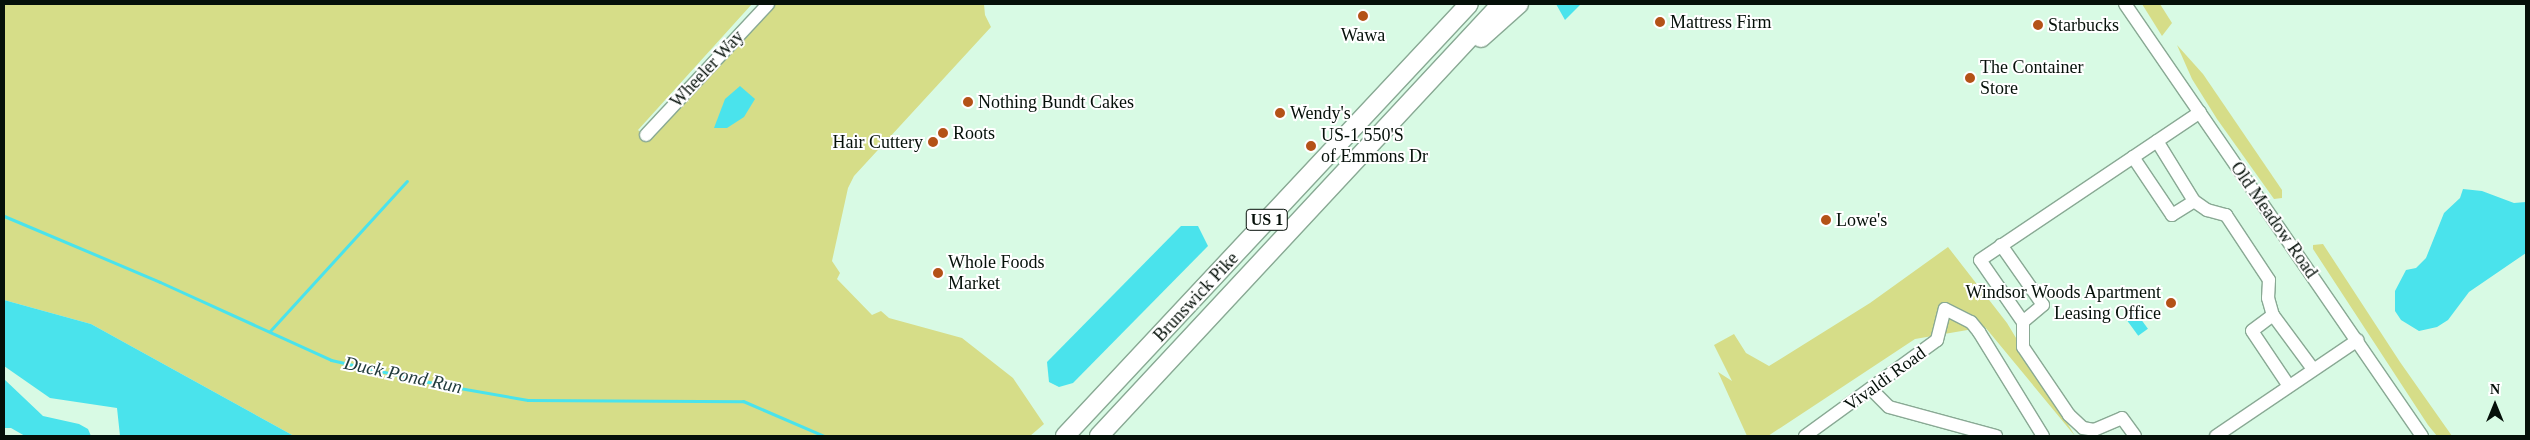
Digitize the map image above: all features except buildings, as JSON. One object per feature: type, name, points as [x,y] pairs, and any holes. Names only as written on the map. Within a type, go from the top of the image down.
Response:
[{"type":"highway","name":"Brunswick Pike","points":[[1066,436],[1454,12],[1469,4]]},
{"type":"highway","name":"Brunswick Pike","points":[[1098,436],[1418,89],[1500,4]]},
{"type":"highway","points":[[1418,89],[1494,28],[1519,4]]},
{"type":"street","name":"Wheeler Way","points":[[646,135],[768,4]]},
{"type":"street","name":"Old Meadow Road","points":[[2125,4],[2358,340],[2422,436]]},
{"type":"street","points":[[2135,436],[2122,418],[2094,430],[2075,423],[2023,347],[2023,322],[1980,260],[2200,112]]},
{"type":"street","points":[[2158,141],[2194,201],[2207,210],[2226,215],[2269,280],[2268,298],[2274,315],[2313,369]]},
{"type":"street","points":[[2133,157],[2172,215],[2194,201]]},
{"type":"street","points":[[2002,245],[2043,305],[2023,322]]},
{"type":"street","name":"Vivaldi Road","points":[[1805,436],[1937,340],[1946,309],[1971,322],[1979,332],[2043,436]]},
{"type":"street","points":[[2274,315],[2252,331],[2289,386]]},
{"type":"street","points":[[2216,436],[2358,340]]},
{"type":"street","points":[[1872,389],[1889,407],[1896,410],[1996,436]]},
{"type":"green space","points":[[4,4],[752,4],[638,130],[645,136],[767,4],[984,4],[985,15],[991,27],[854,176],[848,188],[832,261],[840,273],[837,279],[872,315],[881,311],[889,318],[962,338],[1013,378],[1044,424],[1030,436],[294,436],[91,324],[4,300]]},
{"type":"green space","points":[[2142,4],[2160,4],[2172,23],[2162,36]]},
{"type":"green space","points":[[2177,45],[2203,74],[2282,190],[2282,198],[2274,199],[2217,119],[2192,79]]},
{"type":"green space","points":[[2323,244],[2400,362],[2452,436],[2437,436],[2428,425],[2313,249],[2313,245]]},
{"type":"green space","points":[[1948,247],[2007,323],[2075,436],[1985,327],[1915,339],[1768,436],[1747,436],[1718,372],[1732,381],[1714,345],[1734,334],[1746,353],[1769,366],[1870,303]]},
{"type":"water","points":[[1556,4],[1581,4],[1565,20]]},
{"type":"water","points":[[740,86],[755,99],[744,117],[727,128],[714,128],[725,99]]},
{"type":"water","points":[[2463,189],[2482,191],[2514,203],[2526,202],[2526,253],[2469,292],[2448,320],[2437,327],[2419,331],[2401,320],[2395,311],[2395,291],[2406,270],[2416,268],[2426,258],[2444,213],[2460,198]]},
{"type":"water","points":[[1181,226],[1198,226],[1208,246],[1073,383],[1059,387],[1049,382],[1047,362]]},
{"type":"water","points":[[4,300],[91,324],[294,436],[120,436],[117,408],[50,398],[4,366]]},
{"type":"water","points":[[2135,311],[2148,329],[2138,336],[2125,318]]},
{"type":"water","points":[[4,379],[43,416],[79,424],[88,429],[91,436],[25,436],[11,428],[4,428]]},
{"type":"waterway","points":[[270,331],[407,181]]},
{"type":"waterway","name":"Duck Pond Run","points":[[4,216],[160,282],[331,360],[442,385],[528,400],[743,401],[824,436]]},
{"type":"place","name":"Wawa","points":[[1363,16]]},
{"type":"place","name":"Mattress Firm","points":[[1660,22]]},
{"type":"place","name":"Starbucks","points":[[2038,25]]},
{"type":"place","name":"The Container Store","points":[[1970,78]]},
{"type":"place","name":"Nothing Bundt Cakes","points":[[968,102]]},
{"type":"place","name":"Wendy's","points":[[1280,113]]},
{"type":"place","name":"Roots","points":[[943,133]]},
{"type":"place","name":"Hair Cuttery","points":[[933,142]]},
{"type":"place","name":"US-1 550'S of Emmons Dr","points":[[1311,146]]},
{"type":"place","name":"Lowe's","points":[[1826,220]]},
{"type":"place","name":"Whole Foods Market","points":[[938,273]]},
{"type":"place","name":"Windsor Woods Apartment Leasing Office","points":[[2171,303]]}]
